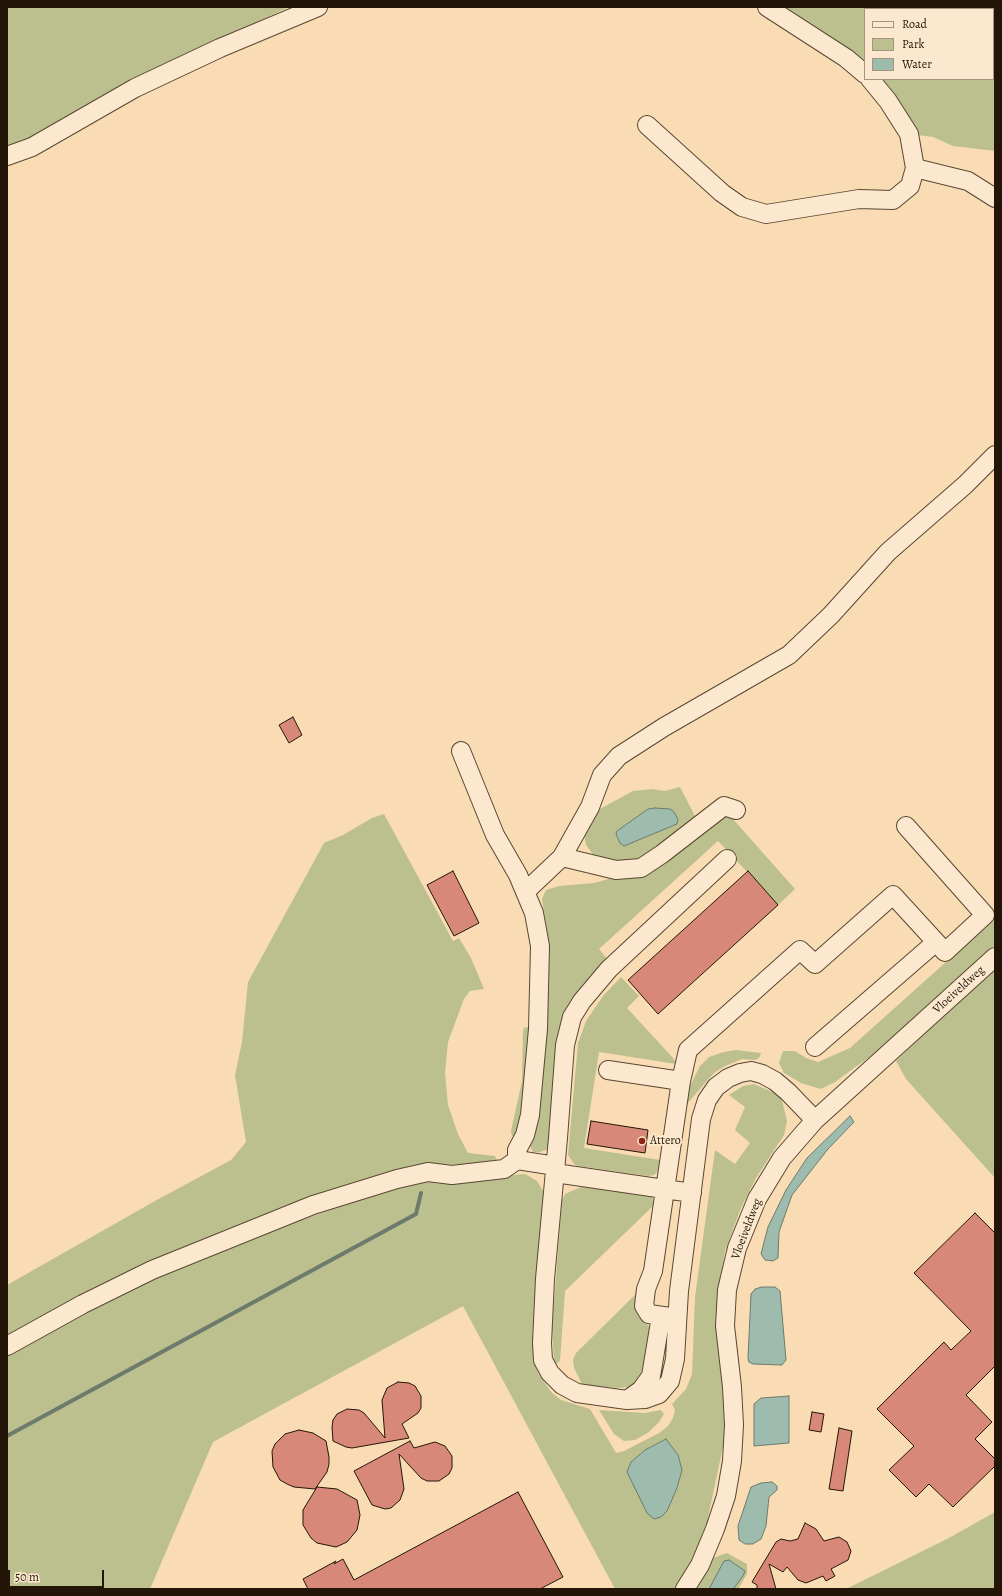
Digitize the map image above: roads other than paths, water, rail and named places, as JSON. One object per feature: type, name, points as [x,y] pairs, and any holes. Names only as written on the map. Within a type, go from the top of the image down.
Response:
[{"type":"street","points":[[7,156],[32,147],[135,88],[220,48],[318,7]]},
{"type":"street","points":[[767,7],[846,58],[864,73]]},
{"type":"street","points":[[647,125],[722,193],[742,207],[766,214],[859,199],[893,200],[910,186],[915,168],[908,134],[888,101],[871,80]]},
{"type":"street","points":[[915,168],[968,181],[995,198]]},
{"type":"street","points":[[525,892],[562,857],[590,807],[602,775],[619,756],[664,727],[789,655],[831,614],[888,552],[965,485],[995,455]]},
{"type":"street","points":[[461,751],[496,835],[534,913],[540,946],[538,1029],[530,1115],[525,1135],[517,1150],[517,1160]]},
{"type":"street","points":[[562,857],[616,870],[641,868],[662,854],[724,806],[736,810]]},
{"type":"street","points":[[669,1317],[649,1314],[644,1306],[646,1289],[653,1271],[681,1081],[688,1050],[800,950],[815,964],[893,895],[945,952],[990,911],[906,826]]},
{"type":"street","points":[[727,859],[609,969],[582,1001],[572,1017],[565,1045],[556,1170],[545,1279],[542,1343],[544,1360],[550,1373],[562,1385],[577,1393],[627,1400],[645,1399],[659,1394],[670,1381],[675,1359],[669,1317],[692,1193],[702,1119],[707,1100],[716,1087],[728,1078],[751,1071],[762,1074],[775,1081],[788,1092],[815,1120]]},
{"type":"street","points":[[815,1047],[936,942]]},
{"type":"street","name":"Vloeiveldweg","points":[[685,1589],[700,1565],[715,1529],[726,1496],[732,1461],[734,1425],[732,1387],[725,1326],[727,1290],[738,1248],[757,1199],[782,1158],[815,1120],[995,958]]},
{"type":"street","points":[[608,1070],[681,1081]]},
{"type":"street","points":[[7,1346],[84,1304],[190,1253],[313,1205],[397,1178],[428,1172],[452,1175],[504,1169],[517,1160],[556,1170],[692,1193]]},
{"type":"water","points":[[648,809],[670,809],[674,812],[678,819],[677,824],[624,846],[620,843],[616,834],[617,831]]},
{"type":"water","points":[[850,1116],[854,1122],[828,1149],[792,1195],[779,1232],[778,1258],[773,1261],[765,1260],[761,1254],[768,1227],[786,1190],[807,1158]]},
{"type":"water","points":[[762,1287],[775,1287],[780,1291],[786,1360],[782,1365],[753,1364],[749,1362],[751,1294],[755,1289]]},
{"type":"water","points":[[789,1396],[789,1443],[754,1446],[754,1404],[761,1398]]},
{"type":"water","points":[[666,1439],[678,1455],[682,1470],[677,1488],[667,1511],[661,1517],[654,1519],[647,1513],[627,1472],[631,1462],[645,1450]]},
{"type":"water","points":[[772,1482],[777,1486],[777,1490],[769,1497],[766,1526],[761,1539],[753,1544],[745,1544],[739,1540],[738,1526],[751,1487],[761,1483]]},
{"type":"water","points":[[729,1560],[745,1571],[743,1576],[733,1589],[709,1589],[724,1561]]},
{"type":"waterway","points":[[7,1436],[416,1214],[421,1193]]},
{"type":"place","name":"Attero","points":[[642,1141]]}]
